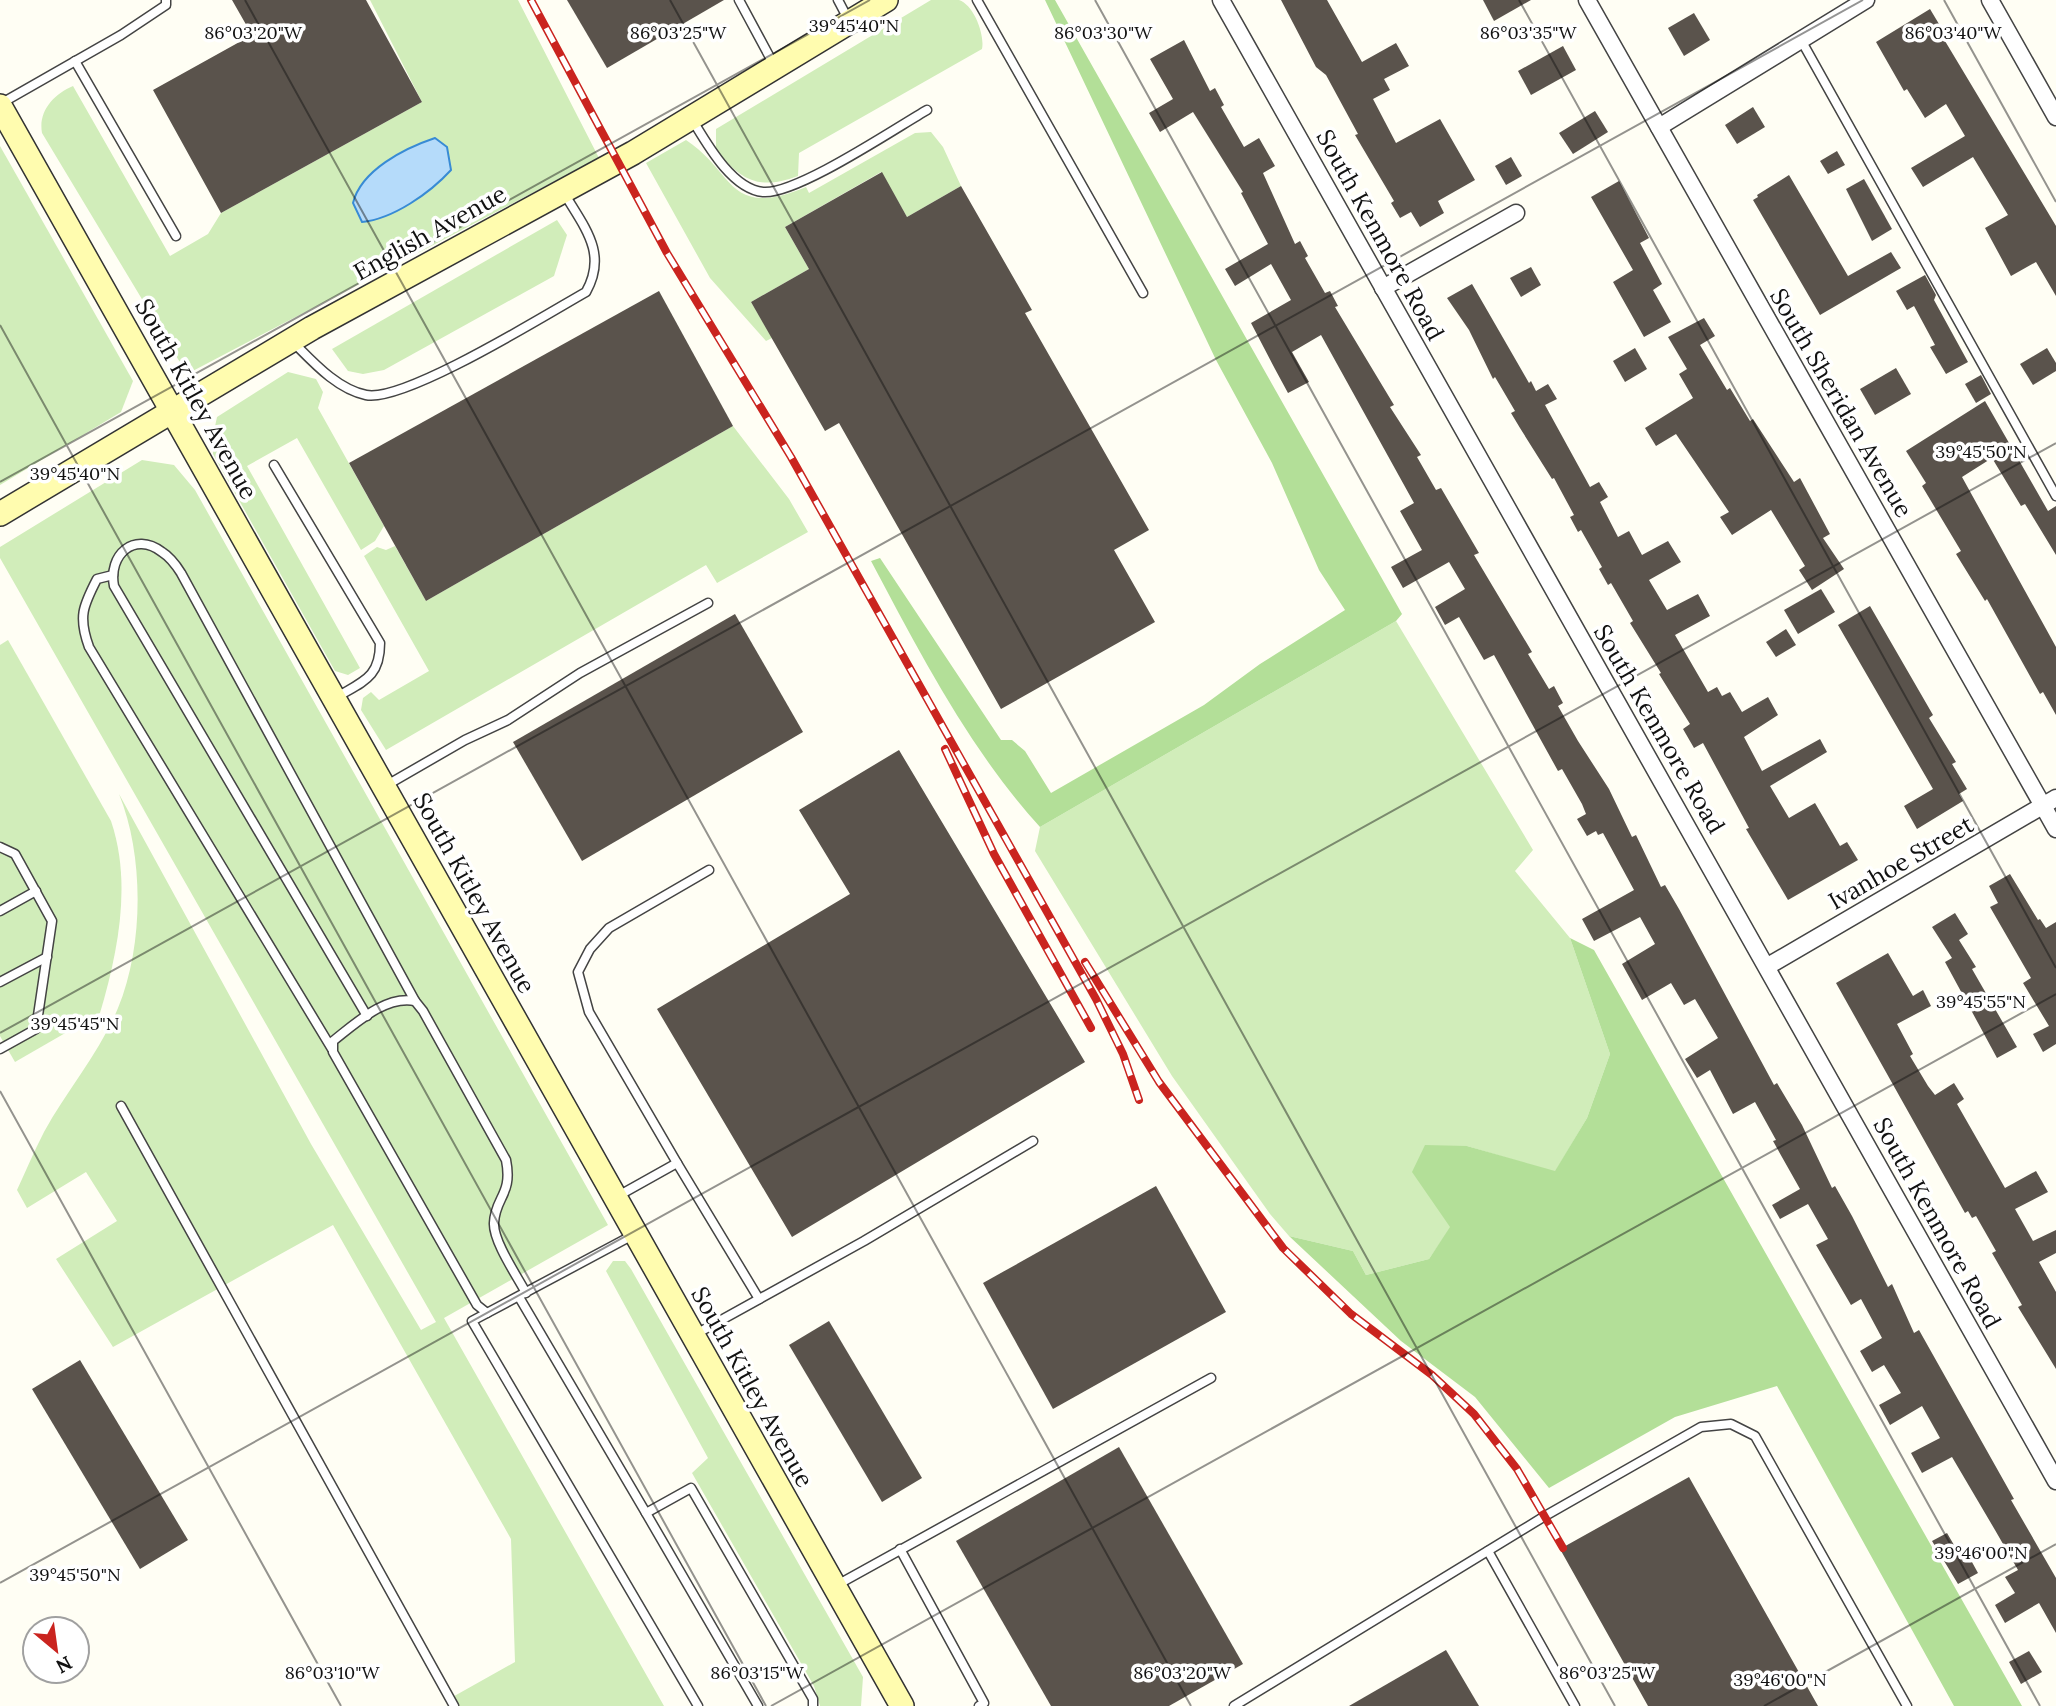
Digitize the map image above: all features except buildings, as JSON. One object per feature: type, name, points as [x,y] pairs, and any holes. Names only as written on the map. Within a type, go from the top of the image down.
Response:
[{"type":"street","name":"English Avenue","points":[[0,514],[292,340],[692,118],[886,0]]},
{"type":"street","name":"South Kenmore Road","points":[[1220,0],[2056,1480]]},
{"type":"street","name":"South Sheridan Avenue","points":[[1587,0],[2050,802],[2056,829]]},
{"type":"street","points":[[1658,127],[1866,0]]},
{"type":"street","points":[[1990,0],[2056,117]]},
{"type":"street","name":"South Kitley Avenue","points":[[0,105],[902,1706]]},
{"type":"street","points":[[1383,288],[1516,213]]},
{"type":"street","name":"Ivanhoe Street","points":[[1768,966],[2050,802]]},
{"type":"lane","points":[[0,105],[155,12],[166,5],[166,0]]},
{"type":"lane","points":[[739,0],[775,67]]},
{"type":"lane","points":[[838,0],[850,22]]},
{"type":"lane","points":[[976,0],[1143,293]]},
{"type":"lane","points":[[1801,40],[2056,496]]},
{"type":"lane","points":[[75,61],[176,236]]},
{"type":"lane","points":[[692,118],[714,156],[745,186],[763,192],[796,185],[926,110]]},
{"type":"lane","points":[[292,340],[318,367],[348,388],[366,395],[386,394],[448,368],[586,292],[595,277],[596,258],[591,239],[563,191]]},
{"type":"lane","points":[[274,465],[380,643],[380,662],[371,676],[334,698]]},
{"type":"lane","points":[[367,1016],[114,586],[114,562],[121,552],[130,547],[149,545],[162,551],[181,573],[415,1001],[506,1160],[510,1180],[494,1223],[503,1252],[522,1295],[758,1706]]},
{"type":"lane","points":[[113,575],[97,579],[82,608],[83,632],[89,647],[333,1052],[477,1305],[487,1313]]},
{"type":"lane","points":[[384,786],[465,740],[508,720],[580,673],[708,603]]},
{"type":"lane","points":[[0,847],[15,854],[52,921],[36,1029],[0,1049]]},
{"type":"lane","points":[[709,870],[609,928],[590,949],[578,972],[589,1012],[759,1299]]},
{"type":"lane","points":[[0,911],[36,891]]},
{"type":"lane","points":[[0,982],[47,957]]},
{"type":"lane","points":[[333,1052],[333,1041],[367,1016],[401,998],[415,1001]]},
{"type":"lane","points":[[121,1107],[454,1706]]},
{"type":"lane","points":[[693,1336],[1033,1141]]},
{"type":"lane","points":[[615,1198],[677,1163]]},
{"type":"lane","points":[[636,1233],[472,1321],[698,1706]]},
{"type":"lane","points":[[834,1586],[1211,1378]]},
{"type":"lane","points":[[1234,1706],[1701,1427],[1731,1424],[1755,1436],[1907,1706]]},
{"type":"lane","points":[[646,1514],[691,1488],[813,1699],[813,1706]]},
{"type":"lane","points":[[900,1549],[984,1703],[979,1706]]},
{"type":"lane","points":[[1488,1552],[1575,1706]]},
{"type":"green space","points":[[370,0],[518,0],[599,158],[187,374],[42,133],[45,111],[54,99],[73,86],[170,256],[208,234],[221,213],[422,102]]},
{"type":"green space","points":[[931,0],[959,0],[964,3],[977,21],[982,36],[982,49],[799,153],[798,176],[773,182],[753,180],[734,170],[716,150],[716,129]]},
{"type":"green space","points":[[1045,0],[1055,0],[1402,614],[1396,621],[1040,827],[1014,797],[968,733],[927,665],[871,561],[880,558],[1001,740],[1012,740],[1025,751],[1051,793],[1204,705],[1260,664],[1345,610],[1319,570],[1272,463],[1216,360]]},
{"type":"green space","points":[[931,132],[943,147],[961,186],[907,217],[881,172],[785,227],[809,269],[751,302],[772,338],[766,341],[710,278],[646,163],[686,140],[735,188],[746,195],[761,198],[780,196],[806,187],[809,193],[915,133]]},
{"type":"green space","points":[[0,146],[133,381],[121,412],[0,485]]},
{"type":"green space","points":[[557,220],[567,235],[554,276],[384,370],[363,374],[348,371],[332,349]]},
{"type":"green space","points":[[288,372],[316,379],[323,392],[318,408],[384,526],[375,541],[361,550],[297,438],[247,466],[360,668],[348,675],[335,671],[213,454],[217,417]]},
{"type":"green space","points":[[733,426],[789,499],[808,532],[717,583],[706,565],[386,750],[361,710],[363,698],[371,692],[379,700],[429,671],[364,556],[377,547],[386,550],[395,546],[426,601]]},
{"type":"green space","points":[[142,460],[174,465],[195,490],[608,1225],[444,1318],[664,1706],[453,1706],[449,1699],[515,1662],[511,1539],[333,1225],[113,1347],[56,1259],[117,1221],[86,1172],[27,1208],[17,1190],[44,1132],[111,1024],[127,983],[136,929],[137,872],[127,818],[119,794],[311,1144],[421,1330],[436,1322],[0,558],[0,547]]},
{"type":"green space","points":[[1396,621],[1533,850],[1515,871],[1570,938],[1610,1054],[1587,1118],[1555,1172],[1467,1146],[1413,1172],[1451,1227],[1429,1259],[1366,1275],[1353,1251],[1289,1236],[1270,1214],[1172,1076],[1035,851],[1040,827]]},
{"type":"green space","points":[[8,640],[111,821],[121,869],[117,942],[100,1013],[15,1062],[0,1036],[0,645]]},
{"type":"green space","points":[[1570,938],[1594,950],[2022,1706],[1954,1706],[1777,1386],[1675,1417],[1549,1488],[1475,1397],[1401,1341],[1289,1236],[1353,1251],[1366,1275],[1429,1259],[1450,1227],[1412,1172],[1425,1145],[1467,1146],[1555,1171],[1587,1118],[1610,1054]]},
{"type":"green space","points":[[613,1261],[625,1261],[631,1269],[863,1677],[861,1706],[820,1706],[814,1686],[692,1473],[708,1458],[606,1271]]},
{"type":"water","points":[[435,138],[447,147],[451,170],[410,204],[386,216],[362,222],[353,203],[365,180],[398,154]]},
{"type":"railway","points":[[531,0],[667,253],[791,457],[1096,999],[1123,1054],[1139,1100]]},
{"type":"railway","points":[[945,749],[994,854],[1091,1028]]},
{"type":"railway","points":[[1085,962],[1159,1082],[1283,1248],[1351,1314],[1432,1375],[1474,1414],[1517,1469],[1563,1548]]}]
